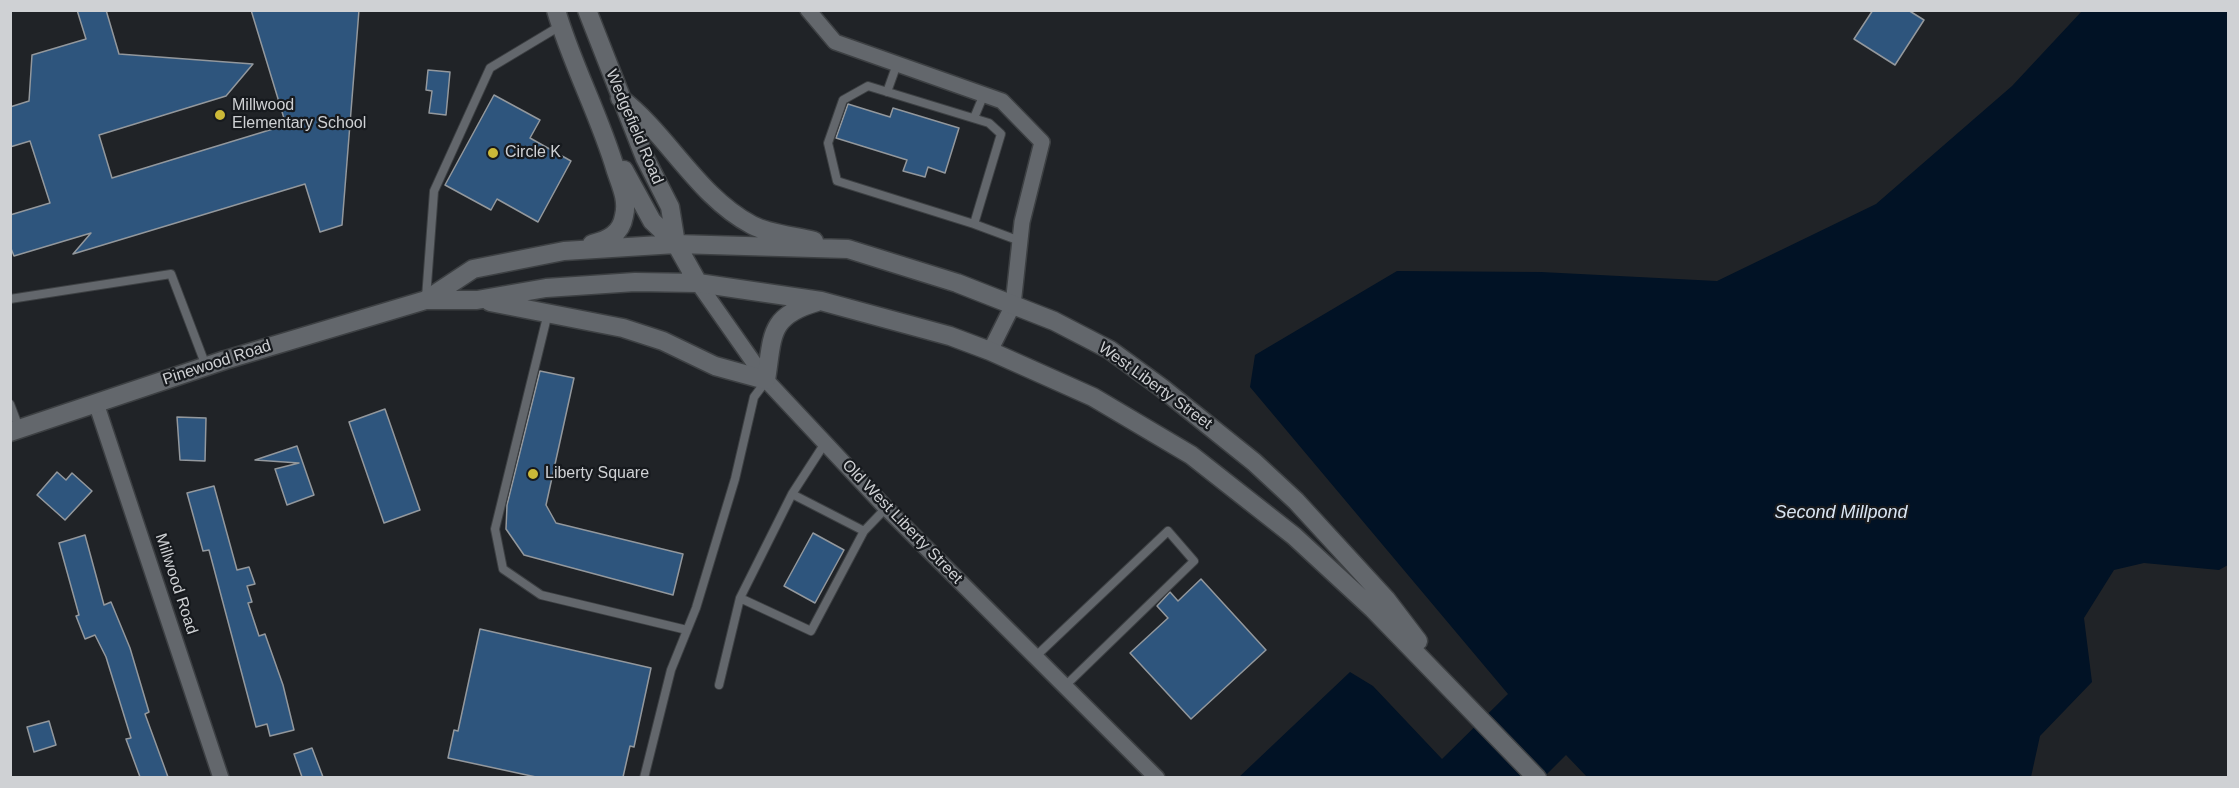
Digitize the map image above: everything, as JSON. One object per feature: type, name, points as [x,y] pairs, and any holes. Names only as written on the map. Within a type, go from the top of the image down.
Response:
[{"type":"main road","name":"Wedgefield Road","points":[[587,10],[645,158],[670,207],[676,244]]},
{"type":"main road","name":"Wedgefield Road","points":[[558,18],[607,140]]},
{"type":"main road","points":[[620,98],[643,115],[707,188],[753,225],[848,249]]},
{"type":"main road","points":[[607,140],[652,221],[676,244]]},
{"type":"main road","points":[[564,251],[609,239],[618,232],[624,218],[626,203],[607,140]]},
{"type":"main road","name":"Pinewood Road","points":[[426,300],[472,269],[564,251],[676,244]]},
{"type":"main road","name":"West Liberty Street","points":[[676,244],[848,249],[957,283],[1054,321],[1110,350],[1162,388],[1254,462],[1333,538],[1386,599],[1461,697]]},
{"type":"main road","name":"Old West Liberty Street","points":[[676,244],[698,284]]},
{"type":"main road","name":"Pinewood Road","points":[[15,430],[206,366],[426,300],[477,300],[546,288],[634,282],[698,284]]},
{"type":"main road","name":"West Liberty Street","points":[[698,284],[821,301],[950,336],[990,351],[1093,397],[1191,455],[1294,536],[1461,697],[1537,777]]},
{"type":"main road","points":[[477,300],[623,328],[663,341],[715,366],[766,380],[771,339],[782,320],[793,309],[821,301]]},
{"type":"street","points":[[808,10],[835,42],[1002,101],[1042,142],[1020,242],[1012,305],[990,351]]},
{"type":"street","name":"Old West Liberty Street","points":[[698,284],[766,380],[886,508],[1157,777]]},
{"type":"street","name":"Millwood Road","points":[[96,403],[221,777]]},
{"type":"lane","points":[[426,300],[434,191],[490,68],[558,18]]},
{"type":"lane","points":[[886,92],[897,64]]},
{"type":"lane","points":[[974,224],[1001,134],[989,123],[868,86],[843,100],[828,143],[837,181],[974,224],[1020,242]]},
{"type":"lane","points":[[974,118],[984,94]]},
{"type":"lane","points":[[10,299],[171,274],[206,366]]},
{"type":"lane","points":[[548,314],[495,529],[503,569],[541,595],[687,630]]},
{"type":"lane","points":[[644,777],[671,670],[696,608],[735,479],[754,397],[766,380]]},
{"type":"lane","points":[[10,404],[15,430]]},
{"type":"lane","points":[[719,685],[740,598],[792,494],[825,443]]},
{"type":"lane","points":[[792,494],[864,531]]},
{"type":"lane","points":[[740,598],[811,631],[864,531],[886,508]]},
{"type":"lane","points":[[1035,657],[1168,531],[1194,561],[1065,686]]},
{"type":"water","name":"Second Millpond","points":[[2082,11],[2228,11],[2228,565],[2219,570],[2144,563],[2114,570],[2084,618],[2092,682],[2040,736],[2031,777],[1588,778],[1566,755],[1544,777],[1238,778],[1350,672],[1373,686],[1442,759],[1508,694],[1250,387],[1255,355],[1397,271],[1541,272],[1717,281],[1876,204],[2012,86]]},
{"type":"building","points":[[77,10],[106,10],[119,54],[253,64],[226,96],[99,135],[112,178],[286,125],[251,10],[359,10],[342,225],[320,232],[305,184],[73,254],[91,233],[14,256],[10,246],[10,215],[50,203],[30,141],[10,147],[10,107],[29,101],[32,55],[86,39]]},
{"type":"building","points":[[1873,10],[1908,10],[1924,20],[1895,65],[1854,39]]},
{"type":"building","points":[[428,70],[450,72],[446,115],[429,113],[432,91],[426,90]]},
{"type":"building","name":"Circle K","points":[[494,95],[540,120],[530,138],[571,161],[538,222],[497,199],[491,210],[445,185]]},
{"type":"building","points":[[848,104],[890,117],[893,108],[959,128],[945,173],[928,167],[925,177],[903,171],[907,160],[836,138]]},
{"type":"building","name":"Liberty Square","points":[[540,371],[574,378],[546,505],[556,523],[683,554],[673,595],[524,555],[506,529],[507,505]]},
{"type":"building","points":[[385,409],[420,510],[384,523],[349,422]]},
{"type":"building","points":[[177,417],[206,418],[205,461],[180,460]]},
{"type":"building","points":[[297,446],[314,495],[287,505],[275,469],[299,463],[255,460]]},
{"type":"building","points":[[57,472],[66,480],[72,473],[92,491],[65,520],[37,495]]},
{"type":"building","points":[[214,486],[237,570],[249,567],[255,584],[247,586],[252,602],[248,603],[259,636],[265,634],[283,685],[294,730],[270,736],[267,724],[256,727],[209,550],[203,551],[187,493]]},
{"type":"building","points":[[813,533],[844,550],[815,603],[784,586]]},
{"type":"building","points":[[85,535],[104,605],[111,602],[130,648],[149,712],[145,714],[168,777],[140,777],[126,739],[131,738],[106,657],[95,635],[85,639],[76,616],[79,615],[59,543]]},
{"type":"building","points":[[1201,579],[1266,650],[1191,719],[1130,653],[1168,618],[1157,606],[1170,592],[1178,601]]},
{"type":"building","points":[[480,629],[651,668],[634,747],[630,746],[623,777],[536,777],[448,758],[454,730],[458,731]]},
{"type":"building","points":[[49,721],[56,745],[34,752],[27,727]]},
{"type":"building","points":[[312,748],[323,777],[302,777],[294,754]]},
{"type":"place","name":"Millwood Elementary School","points":[[220,115]]},
{"type":"place","name":"Circle K","points":[[493,153]]},
{"type":"place","name":"Liberty Square","points":[[533,474]]}]
